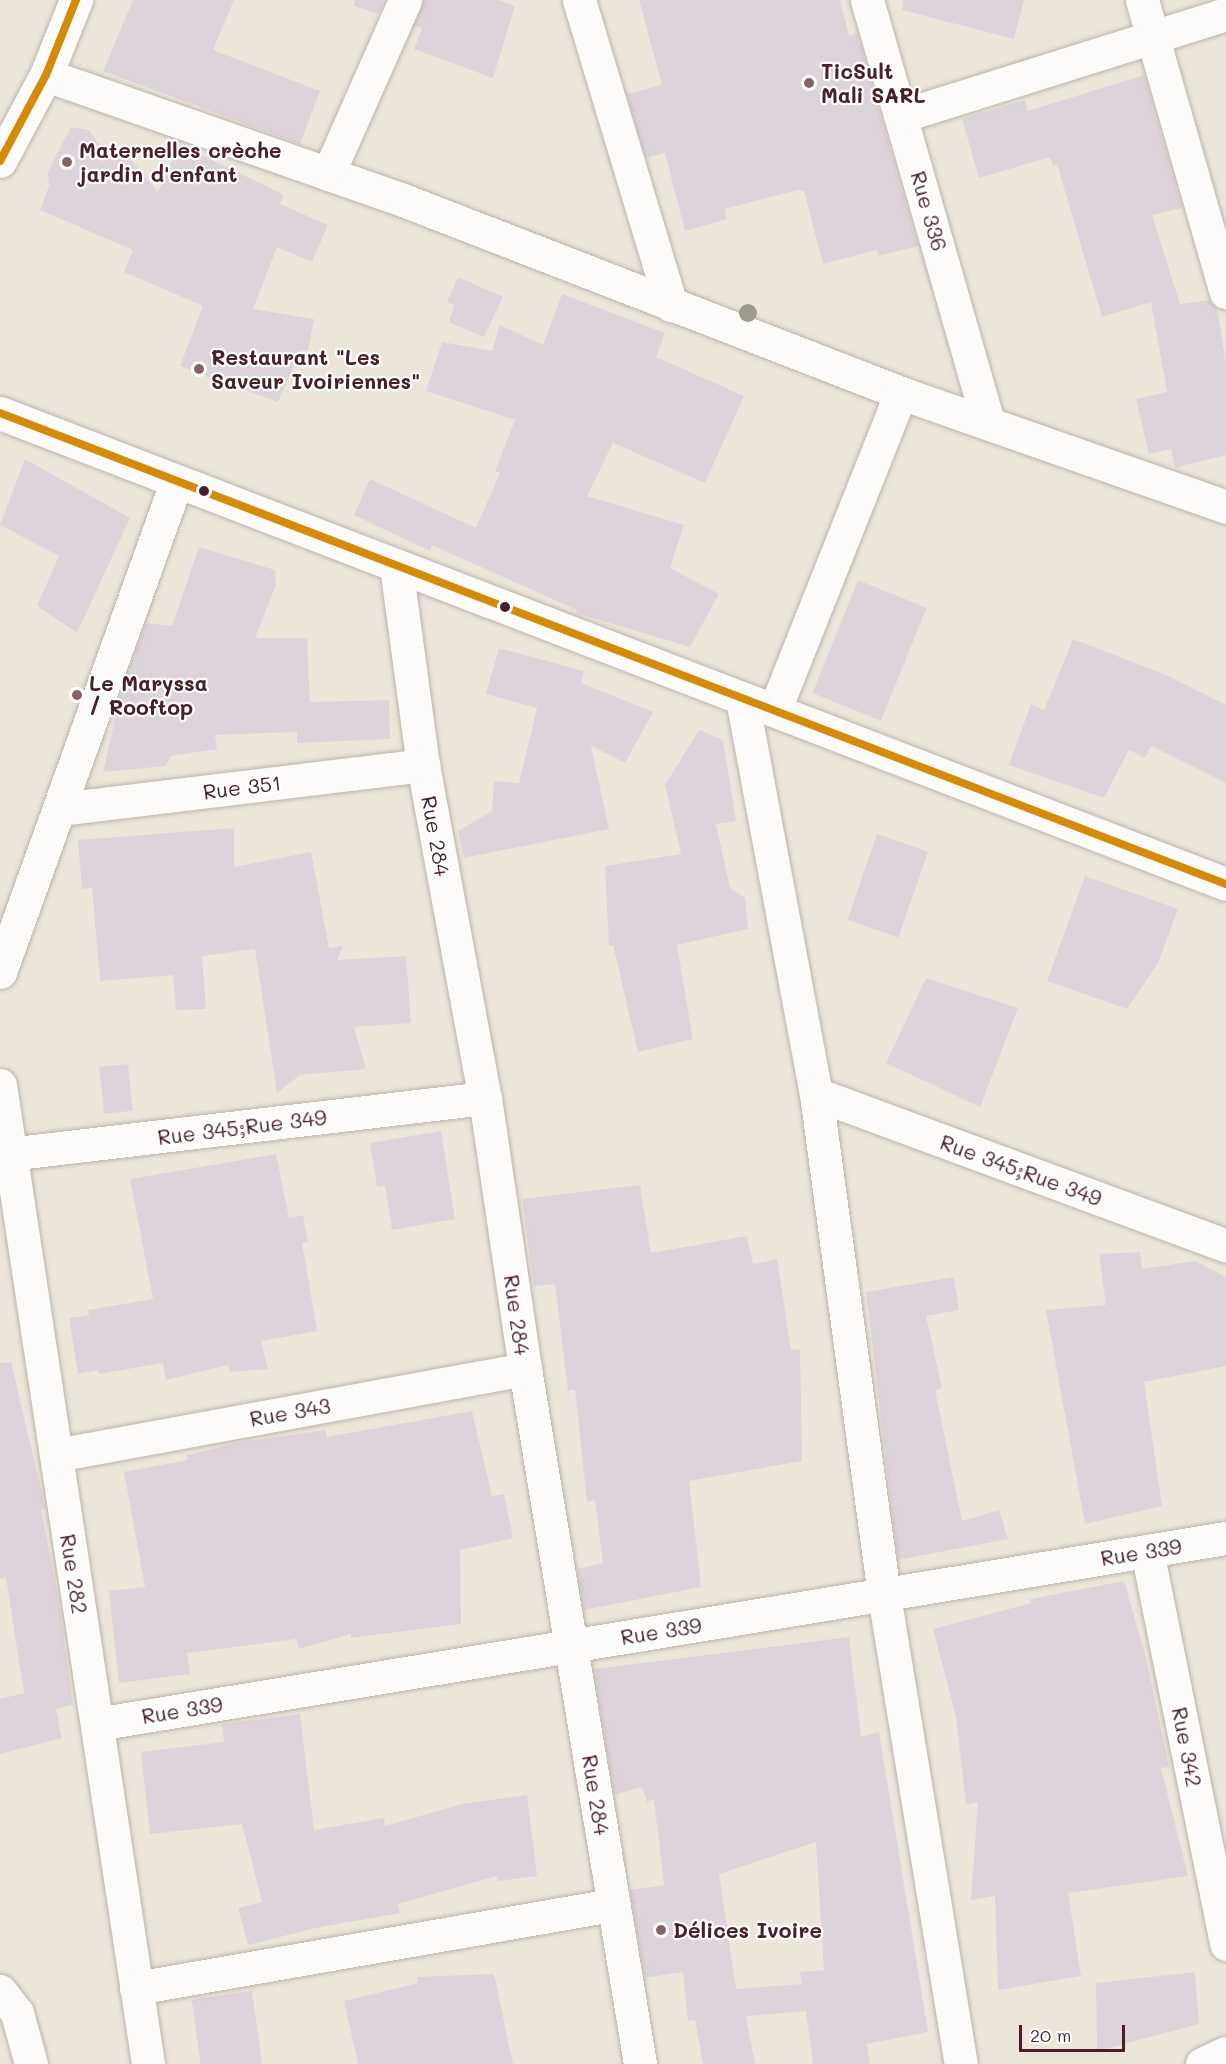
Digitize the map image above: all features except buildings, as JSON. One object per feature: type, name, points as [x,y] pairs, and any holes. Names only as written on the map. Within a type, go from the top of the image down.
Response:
[{"type":"street","points":[[0,161],[46,75],[76,0]]},
{"type":"street","points":[[328,174],[405,0]]},
{"type":"street","points":[[579,0],[671,305]]},
{"type":"street","name":"Rue 336","points":[[867,0],[988,422]]},
{"type":"street","points":[[1142,0],[1226,292]]},
{"type":"street","points":[[901,116],[1226,14]]},
{"type":"street","points":[[46,75],[328,174],[901,393],[1226,507]]},
{"type":"street","points":[[775,709],[901,393]]},
{"type":"street","points":[[0,413],[176,483],[742,699],[775,709],[1226,884]]},
{"type":"street","points":[[0,972],[61,809],[176,483]]},
{"type":"street","name":"Rue 284","points":[[396,566],[423,765],[485,1098],[525,1369],[640,2064]]},
{"type":"street","points":[[742,699],[816,1094],[884,1595],[961,2064]]},
{"type":"street","name":"Rue 351","points":[[61,809],[423,765]]},
{"type":"street","name":"Rue 282","points":[[0,1085],[5,1155],[56,1455],[148,2064]]},
{"type":"street","name":"Rue 345;Rue 349","points":[[816,1094],[1226,1246]]},
{"type":"street","name":"Rue 345;Rue 349","points":[[5,1155],[485,1098]]},
{"type":"street","name":"Rue 343","points":[[56,1455],[525,1369]]},
{"type":"street","name":"Rue 339","points":[[97,1724],[1226,1538]]},
{"type":"street","name":"Rue 342","points":[[1147,1551],[1226,1944]]},
{"type":"street","points":[[136,1988],[614,1905]]},
{"type":"street","points":[[0,1991],[17,2013],[31,2064]]},
{"type":"street","points":[[1202,2064],[1226,2053]]},
{"type":"transit line","points":[[0,161],[46,75],[76,0]]},
{"type":"transit line","points":[[0,413],[1226,884]]},
{"type":"place","name":"TicSult Mali SARL","points":[[809,83]]},
{"type":"place","name":"Maternelles crèche jardin d'enfant","points":[[67,162]]},
{"type":"place","name":"Restaurant \"Les Saveur Ivoiriennes\"","points":[[199,369]]},
{"type":"place","name":"Le Maryssa / Rooftop","points":[[77,695]]},
{"type":"place","name":"Délices Ivoire","points":[[661,1930]]}]
